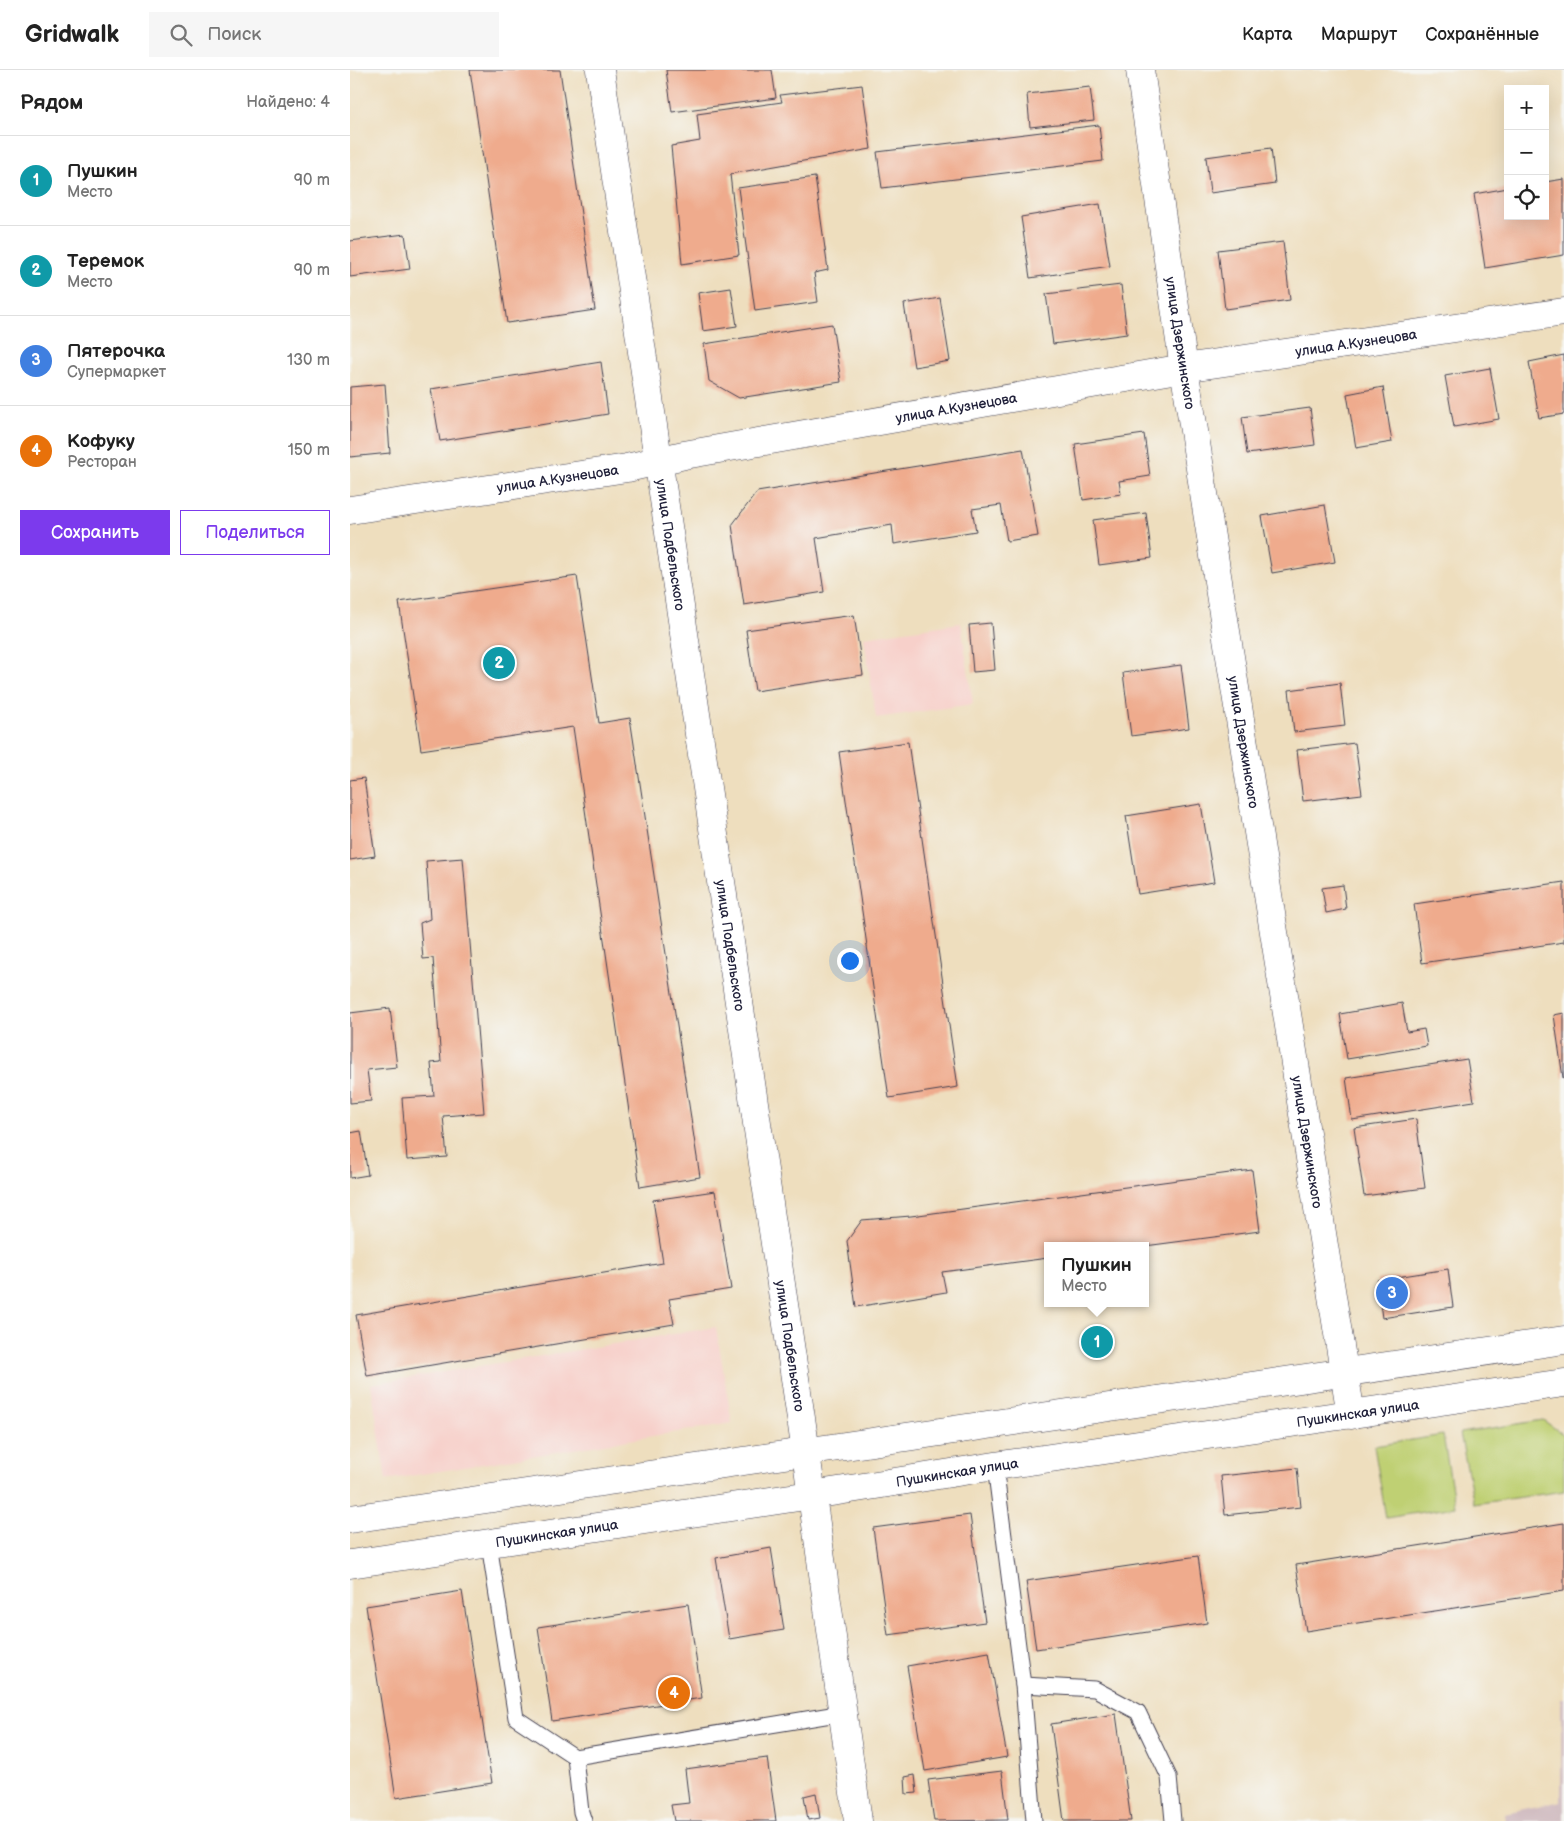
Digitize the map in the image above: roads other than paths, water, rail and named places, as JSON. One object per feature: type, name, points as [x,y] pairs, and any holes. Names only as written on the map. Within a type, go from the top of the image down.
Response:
[{"type":"main road","name":"улица Подбельского","points":[[600,70],[805,1451],[858,1821]]},
{"type":"main road","name":"улица Дзержинского","points":[[1140,70],[1184,368],[1351,1415]]},
{"type":"main road","name":"улица А.Кузнецова","points":[[350,510],[627,468],[684,456],[1184,368],[1564,312]]},
{"type":"main road","points":[[350,1519],[1564,1340]]},
{"type":"main road","name":"Пушкинская улица","points":[[350,1564],[995,1466],[1564,1383]]},
{"type":"lane","points":[[995,1466],[1023,1685],[1034,1821]]},
{"type":"lane","points":[[489,1544],[516,1718],[575,1757],[843,1713]]},
{"type":"lane","points":[[1023,1685],[1095,1689],[1138,1712],[1169,1777],[1173,1821]]},
{"type":"lane","points":[[575,1757],[581,1812],[584,1821]]},
{"type":"place","name":"Теремок","points":[[499,663]]},
{"type":"place","name":"Пятерочка","points":[[1392,1293]]},
{"type":"place","name":"Пушкин","points":[[1097,1342]]},
{"type":"place","name":"Кофуку","points":[[674,1693]]}]
